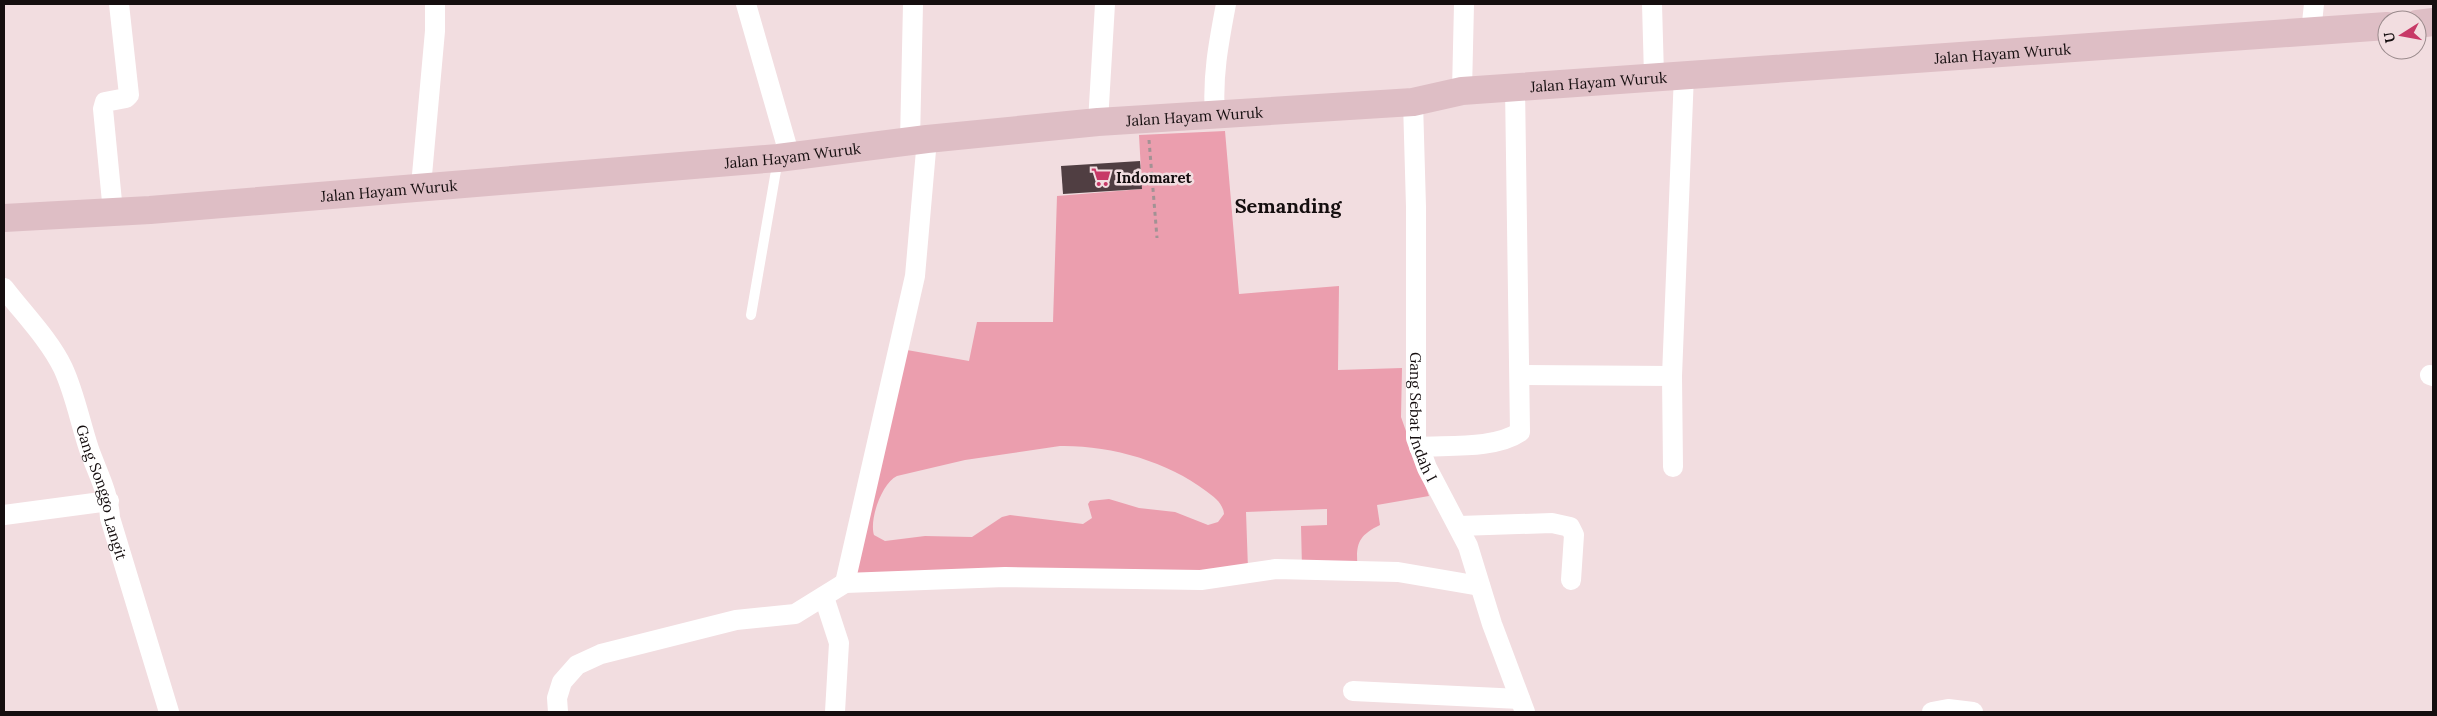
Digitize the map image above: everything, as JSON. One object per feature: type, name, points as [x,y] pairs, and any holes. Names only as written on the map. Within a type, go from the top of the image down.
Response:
[{"type":"main road","name":"Jalan Hayam Wuruk","points":[[4,218],[113,212],[784,157],[918,140],[1098,122],[1413,102],[1462,91],[1654,76],[2377,27]]},
{"type":"street","points":[[113,212],[103,109],[105,102],[126,98],[129,95],[119,4]]},
{"type":"street","points":[[421,186],[435,31],[435,4]]},
{"type":"street","points":[[746,4],[784,157]]},
{"type":"street","points":[[845,583],[915,276],[918,140],[913,4]]},
{"type":"street","points":[[1098,122],[1105,4]]},
{"type":"street","points":[[1215,114],[1213,90],[1215,64],[1226,4]]},
{"type":"street","points":[[1462,91],[1469,4]]},
{"type":"street","points":[[1652,4],[1654,76]]},
{"type":"street","points":[[2312,32],[2314,4]]},
{"type":"street","points":[[1673,467],[1672,376],[1684,74]]},
{"type":"street","points":[[1419,447],[1495,442],[1510,438],[1520,432],[1515,87]]},
{"type":"street","name":"Gang Sebat Indah I","points":[[1413,102],[1416,207],[1415,419],[1419,447],[1427,468],[1468,546],[1522,706]]},
{"type":"street","name":"Gang Songgo Langit","points":[[4,288],[62,366],[70,385],[89,449],[109,500],[110,518],[168,712]]},
{"type":"street","points":[[1520,375],[1672,376]]},
{"type":"street","points":[[4,515],[109,500]]},
{"type":"street","points":[[1459,526],[1552,523],[1570,526],[1574,535],[1571,580]]},
{"type":"street","points":[[558,712],[557,698],[562,682],[577,665],[601,654],[736,620],[795,614],[845,583],[1005,577],[1201,580],[1276,569],[1398,572],[1480,586]]},
{"type":"street","points":[[824,597],[839,643],[835,712]]},
{"type":"street","points":[[1352,691],[1522,706]]},
{"type":"street","points":[[1932,712],[1948,709],[1973,712]]},
{"type":"lane","points":[[751,315],[784,157]]},
{"type":"path","points":[[1148,120],[1157,238]]},
{"type":"shaded area","points":[[1225,131],[1239,294],[1339,286],[1338,370],[1402,368],[1401,417],[1429,496],[1377,505],[1380,525],[1366,534],[1359,544],[1357,550],[1358,573],[1302,568],[1301,526],[1327,525],[1327,509],[1246,512],[1248,569],[1199,578],[854,577],[907,350],[969,361],[977,322],[1053,322],[1057,196],[1142,189],[1139,135]],"holes":[[[1060,446],[1098,448],[1137,457],[1174,471],[1191,480],[1215,498],[1220,503],[1224,514],[1218,522],[1208,525],[1175,512],[1139,508],[1109,499],[1090,501],[1088,504],[1092,518],[1083,524],[1010,515],[1002,517],[972,537],[925,536],[885,541],[874,535],[873,520],[878,502],[886,486],[897,476],[965,460]]]},
{"type":"building","name":"Indomaret","points":[[1140,161],[1142,189],[1063,194],[1061,166]]},
{"type":"place","name":"Indomaret","points":[[1101,177]]},
{"type":"district","name":"Semanding","points":[[1288,205]]}]
